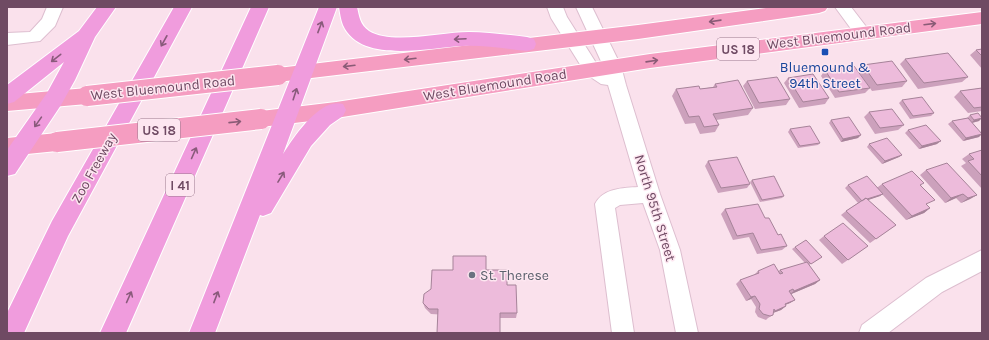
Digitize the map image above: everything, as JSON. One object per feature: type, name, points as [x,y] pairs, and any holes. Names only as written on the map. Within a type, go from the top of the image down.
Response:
[{"type":"highway","points":[[7,167],[14,146],[54,99],[65,80],[87,34],[107,7]]},
{"type":"highway","name":"Zoo Freeway","points":[[11,333],[60,229],[183,7]]},
{"type":"highway","name":"I 41","points":[[113,333],[260,7]]},
{"type":"highway","points":[[202,333],[328,7]]},
{"type":"highway","points":[[348,7],[348,16],[354,28],[365,37],[374,41],[396,45],[463,39],[527,44]]},
{"type":"highway","points":[[7,96],[87,34]]},
{"type":"highway","points":[[231,258],[303,140],[323,119],[336,110]]},
{"type":"highway","points":[[7,306],[60,229]]},
{"type":"main road","name":"West Bluemound Road","points":[[7,103],[87,96],[278,75],[598,36],[819,7]]},
{"type":"main road","name":"West Bluemound Road","points":[[14,146],[336,110],[614,66],[982,18]]},
{"type":"street","points":[[7,39],[34,37],[49,22],[55,7]]},
{"type":"street","points":[[555,7],[559,18],[592,70],[617,85]]},
{"type":"street","name":"North 95th Street","points":[[584,7],[614,66],[617,85],[650,194],[670,250],[687,333]]},
{"type":"street","points":[[843,7],[863,33]]},
{"type":"street","points":[[623,333],[605,204],[617,197],[650,194]]},
{"type":"street","points":[[870,333],[934,285],[982,260]]},
{"type":"building","points":[[982,49],[982,56],[976,50]]},
{"type":"building","points":[[948,53],[968,77],[924,83],[905,59]]},
{"type":"building","points":[[892,61],[907,81],[877,85],[863,65]]},
{"type":"building","points":[[854,66],[870,88],[839,92],[825,70]]},
{"type":"building","points":[[813,74],[829,98],[803,102],[788,78]]},
{"type":"building","points":[[777,77],[790,99],[759,103],[747,81]]},
{"type":"building","points":[[738,80],[753,108],[713,114],[719,125],[704,127],[699,116],[689,117],[676,89],[699,86],[700,89],[717,87],[715,84]]},
{"type":"building","points":[[982,88],[982,107],[974,108],[960,91]]},
{"type":"building","points":[[922,97],[934,113],[913,116],[902,100]]},
{"type":"building","points":[[892,109],[904,125],[880,128],[869,112]]},
{"type":"building","points":[[978,113],[982,118],[974,120],[970,115]]},
{"type":"building","points":[[849,117],[861,135],[843,139],[831,120]]},
{"type":"building","points":[[968,118],[982,134],[966,138],[952,121]]},
{"type":"building","points":[[926,125],[941,141],[922,146],[908,130]]},
{"type":"building","points":[[810,126],[820,143],[800,146],[790,129]]},
{"type":"building","points":[[887,138],[902,155],[885,161],[869,144]]},
{"type":"building","points":[[982,150],[982,176],[968,161],[974,159],[969,154]]},
{"type":"building","points":[[737,157],[750,184],[721,188],[708,161]]},
{"type":"building","points":[[947,163],[977,195],[968,198],[963,194],[951,198],[926,170]]},
{"type":"building","points":[[912,171],[924,183],[920,185],[935,200],[926,204],[930,208],[912,216],[882,184]]},
{"type":"building","points":[[774,176],[784,196],[762,200],[752,180]]},
{"type":"building","points":[[867,176],[883,194],[867,199],[866,198],[862,201],[848,185]]},
{"type":"building","points":[[866,198],[896,225],[876,239],[846,211]]},
{"type":"building","points":[[758,204],[765,218],[769,218],[778,235],[781,234],[787,246],[761,250],[753,233],[737,236],[725,209]]},
{"type":"building","points":[[843,223],[868,246],[848,260],[824,236]]},
{"type":"building","points":[[806,240],[822,257],[811,264],[795,247]]},
{"type":"building","points":[[453,256],[486,256],[486,270],[507,270],[507,285],[516,285],[517,313],[500,313],[500,333],[437,333],[438,309],[429,309],[423,303],[424,294],[431,289],[432,270],[453,270]]},
{"type":"building","points":[[807,262],[820,280],[794,291],[793,289],[789,291],[795,300],[785,304],[786,306],[775,311],[774,309],[773,315],[770,316],[763,314],[759,309],[760,304],[755,296],[751,297],[740,280],[759,273],[758,271],[774,264],[780,274],[783,273],[780,270]]},
{"type":"place","name":"Bluemound & 94th Street","points":[[825,52]]},
{"type":"place","name":"St. Therese","points":[[472,275]]}]
